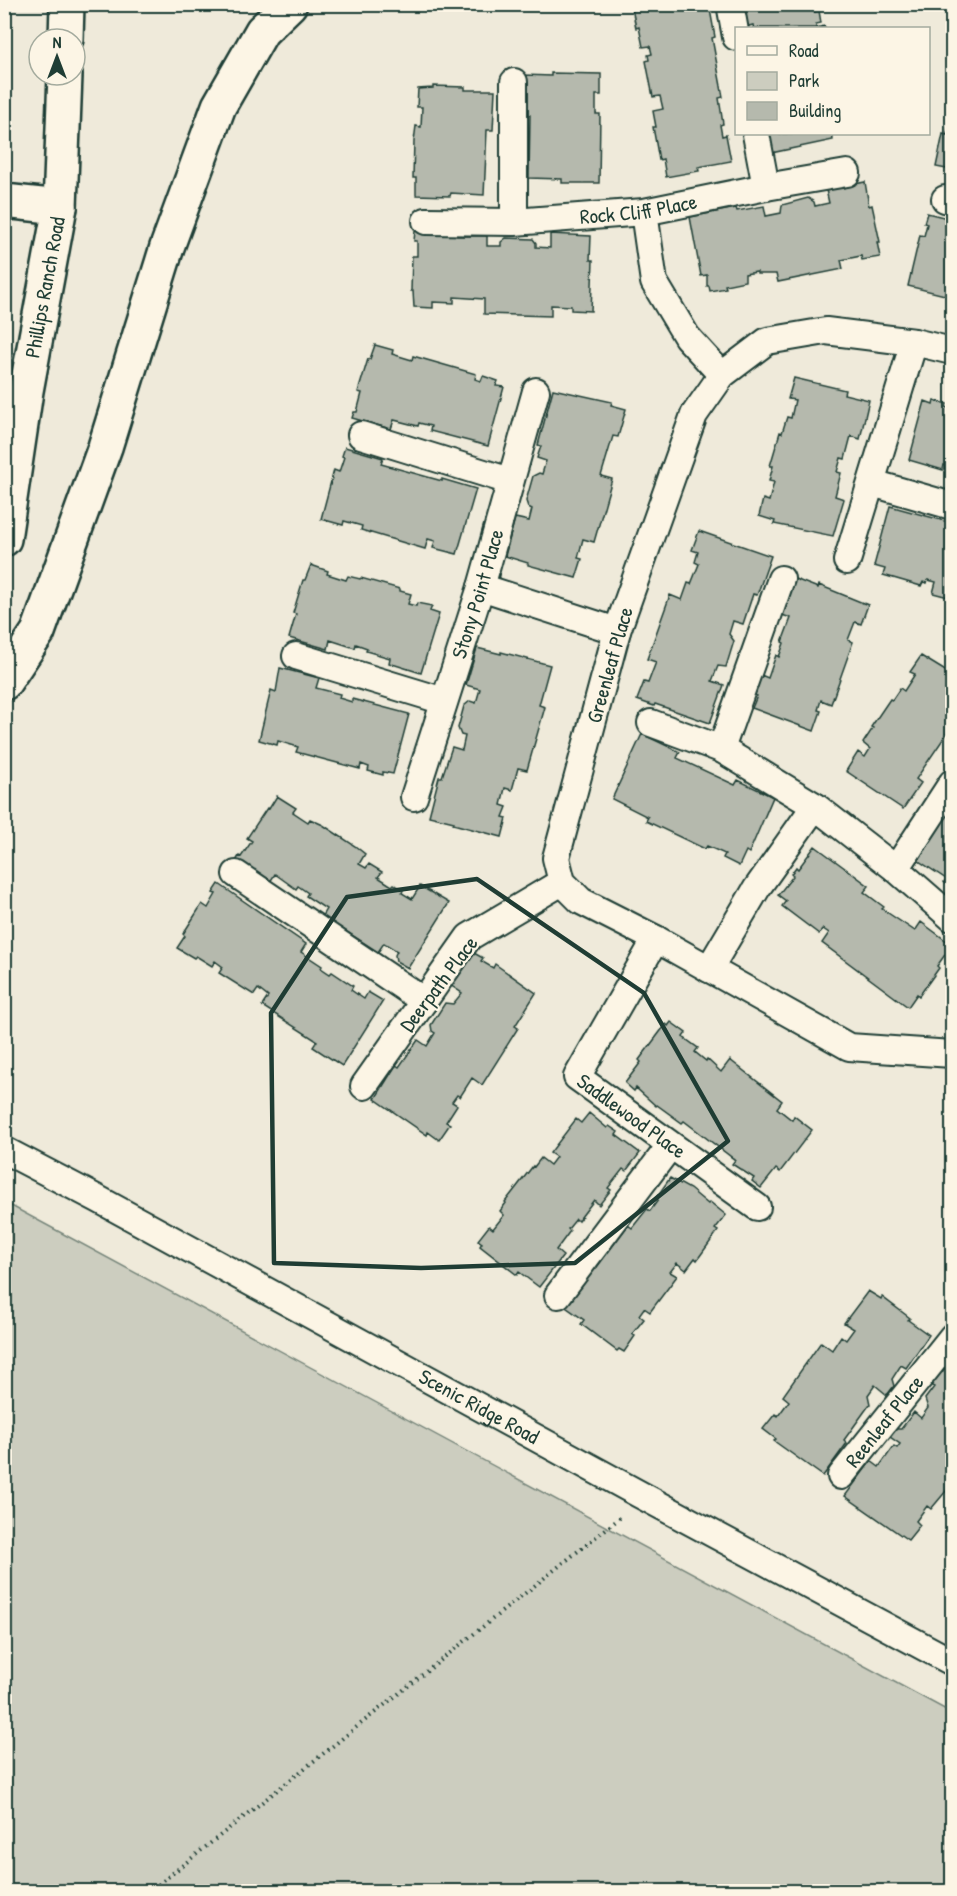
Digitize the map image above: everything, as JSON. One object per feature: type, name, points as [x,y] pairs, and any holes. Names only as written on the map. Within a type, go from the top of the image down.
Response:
[{"type":"main road","points":[[66,27],[67,4]]},
{"type":"main road","points":[[4,683],[38,632],[105,447],[167,247],[219,106],[262,31],[290,4]]},
{"type":"main road","name":"Phillips Ranch Road","points":[[5,536],[26,391],[60,207],[65,87]]},
{"type":"main road","points":[[4,201],[60,207]]},
{"type":"street","points":[[731,9],[735,31]]},
{"type":"street","points":[[514,82],[514,222]]},
{"type":"street","points":[[756,135],[766,187]]},
{"type":"street","name":"Rock Cliff Place","points":[[426,221],[514,222],[644,212],[847,173]]},
{"type":"street","points":[[644,212],[654,282],[687,337],[722,375]]},
{"type":"street","name":"Greenleaf Place","points":[[562,882],[556,858],[617,632],[694,415],[722,375],[767,341],[826,331],[914,342],[952,351]]},
{"type":"street","points":[[847,561],[914,342]]},
{"type":"street","name":"Stony Point Place","points":[[414,797],[481,587],[536,391]]},
{"type":"street","points":[[361,435],[510,481]]},
{"type":"street","points":[[872,483],[952,506]]},
{"type":"street","points":[[721,749],[781,579]]},
{"type":"street","points":[[481,587],[617,632]]},
{"type":"street","points":[[296,656],[444,701]]},
{"type":"street","points":[[651,723],[721,749],[815,806],[896,869],[952,918]]},
{"type":"street","points":[[896,869],[952,783]]},
{"type":"street","points":[[709,969],[758,888],[815,806]]},
{"type":"street","points":[[236,874],[424,1001]]},
{"type":"street","points":[[562,882],[581,901],[656,939],[849,1047],[952,1054]]},
{"type":"street","name":"Deerpath Place","points":[[364,1086],[469,937],[562,882]]},
{"type":"street","name":"Saddlewood Place","points":[[656,939],[577,1077],[758,1207]]},
{"type":"street","points":[[558,1295],[670,1146]]},
{"type":"street","name":"Scenic Ridge Road","points":[[4,1150],[952,1662]]},
{"type":"street","name":"Reenleaf Place","points":[[841,1476],[952,1337]]},
{"type":"path","points":[[149,1892],[624,1515],[639,1494]]},
{"type":"highlighted area","points":[[477,879],[644,993],[728,1141],[575,1263],[421,1268],[274,1263],[271,1013],[347,897]]},
{"type":"green space","points":[[4,1202],[952,1713],[952,1891],[5,1891]]},
{"type":"building","points":[[647,4],[709,4],[715,37],[712,38],[723,97],[719,98],[723,124],[720,125],[722,136],[726,135],[731,161],[698,167],[699,171],[666,177],[663,159],[659,160],[653,127],[656,127],[653,111],[663,109],[660,96],[653,97],[646,61],[649,60],[648,55],[652,54],[650,46],[643,47],[632,8]]},
{"type":"building","points":[[740,4],[813,4],[814,12],[819,11],[821,23],[816,24],[816,27],[754,27],[753,25],[745,27]]},
{"type":"building","points":[[551,73],[601,74],[601,95],[596,95],[596,114],[600,114],[599,183],[562,183],[562,179],[529,178],[530,115],[524,115],[524,75],[551,76]]},
{"type":"building","points":[[433,86],[465,87],[465,90],[495,90],[493,130],[487,130],[484,195],[451,193],[450,196],[416,195],[416,178],[413,178],[414,141],[416,126],[421,127],[422,107],[417,107],[418,89],[433,88]]},
{"type":"building","points":[[952,107],[952,170],[936,167],[943,134],[947,135]]},
{"type":"building","points":[[767,135],[832,135],[833,140],[771,153]]},
{"type":"building","points":[[865,182],[869,206],[872,205],[880,242],[877,242],[880,257],[862,260],[861,256],[841,260],[843,269],[778,282],[776,274],[757,274],[757,272],[745,274],[745,281],[710,291],[707,286],[707,275],[701,276],[690,217],[736,208],[737,211],[764,206],[766,216],[781,213],[782,205],[808,198],[814,202],[815,206],[829,203],[826,190]]},
{"type":"building","points":[[927,213],[952,219],[952,302],[948,301],[949,296],[908,286],[920,235],[924,236]]},
{"type":"building","points":[[415,231],[456,231],[456,236],[487,236],[487,246],[501,246],[501,242],[506,238],[533,239],[536,247],[550,248],[550,234],[591,236],[590,260],[593,260],[591,311],[571,310],[571,306],[551,305],[551,316],[484,314],[484,299],[454,297],[454,303],[433,302],[433,308],[414,307],[413,291],[411,291],[412,256],[417,256]]},
{"type":"building","points":[[375,345],[393,350],[392,354],[412,360],[413,356],[476,374],[475,379],[481,381],[483,376],[498,381],[496,386],[504,387],[488,446],[430,431],[431,426],[419,423],[418,426],[394,420],[391,429],[352,418],[354,412],[357,412],[362,393],[358,392],[368,359]]},
{"type":"building","points":[[794,378],[845,390],[844,394],[869,400],[860,439],[851,436],[845,459],[841,458],[837,472],[841,473],[835,496],[844,499],[833,536],[774,524],[775,521],[759,516],[763,499],[769,501],[774,482],[769,481],[773,466],[770,466],[780,432],[782,433],[787,417],[791,418],[795,400],[788,399]]},
{"type":"building","points":[[553,389],[612,402],[611,405],[626,409],[618,437],[613,436],[601,476],[612,479],[594,542],[583,539],[578,558],[582,559],[576,578],[505,556],[515,518],[529,521],[532,509],[528,507],[526,501],[533,476],[542,474],[546,461],[537,458],[541,446],[538,445]]},
{"type":"building","points":[[934,400],[947,404],[946,407],[952,409],[952,468],[944,465],[943,470],[909,460],[925,401],[933,404]]},
{"type":"building","points":[[345,447],[383,458],[381,464],[476,489],[457,554],[433,548],[435,541],[428,539],[425,549],[361,530],[362,526],[344,521],[343,525],[321,519],[334,470],[339,472]]},
{"type":"building","points":[[890,506],[952,523],[952,598],[933,593],[936,582],[928,580],[921,586],[883,575],[885,569],[874,566]]},
{"type":"building","points":[[699,531],[771,556],[757,595],[753,594],[743,624],[733,621],[729,634],[734,641],[726,667],[718,666],[712,681],[724,685],[710,723],[637,700],[644,682],[648,683],[656,662],[647,659],[670,595],[682,600],[688,583],[691,584],[699,564],[695,562],[698,552],[692,550]]},
{"type":"building","points":[[311,565],[328,571],[327,574],[346,580],[348,576],[361,578],[400,589],[400,591],[411,594],[408,604],[432,606],[430,611],[439,614],[421,673],[389,663],[390,658],[366,651],[367,648],[356,644],[355,648],[330,640],[328,649],[289,638],[296,614],[293,613],[303,580]]},
{"type":"building","points":[[795,579],[818,588],[819,585],[868,605],[861,624],[855,622],[848,640],[853,642],[831,704],[821,700],[818,710],[821,711],[814,731],[752,708],[761,675],[768,678],[776,655],[779,657],[784,643],[782,642],[791,618],[782,615]]},
{"type":"building","points":[[477,648],[550,665],[539,705],[545,707],[527,770],[518,768],[512,790],[505,788],[501,805],[507,807],[503,817],[507,818],[502,837],[429,816],[439,777],[442,777],[452,747],[462,750],[465,736],[461,735],[458,728],[464,706],[470,701],[476,703],[480,689],[466,685]]},
{"type":"building","points":[[921,656],[952,675],[952,726],[916,779],[921,783],[903,809],[846,771],[858,752],[865,757],[870,749],[863,743],[873,728],[871,727],[900,688],[904,691],[915,674],[910,672]]},
{"type":"building","points":[[280,668],[319,678],[316,688],[340,694],[339,698],[352,702],[352,699],[409,714],[393,774],[383,772],[383,775],[368,771],[369,767],[361,764],[360,769],[296,752],[298,747],[278,741],[277,745],[259,740],[271,690],[276,692]]},
{"type":"building","points":[[642,734],[680,752],[677,758],[735,785],[738,780],[773,797],[749,853],[746,851],[739,866],[723,858],[725,854],[707,846],[705,849],[646,821],[648,817],[612,799]]},
{"type":"building","points":[[277,796],[296,808],[293,812],[308,822],[310,819],[323,825],[355,846],[365,854],[359,864],[366,868],[369,864],[382,872],[378,877],[403,890],[402,893],[412,899],[420,886],[449,903],[408,968],[396,961],[397,951],[384,943],[378,952],[322,916],[326,909],[306,896],[308,893],[298,886],[296,889],[275,874],[270,882],[236,861],[252,841],[247,838]]},
{"type":"building","points":[[952,807],[952,888],[944,882],[946,879],[916,859]]},
{"type":"building","points":[[815,846],[869,886],[864,892],[884,907],[882,909],[915,931],[921,922],[952,945],[937,966],[939,968],[908,1007],[822,943],[829,933],[823,929],[819,934],[782,906],[786,901],[778,895],[793,876],[791,874],[796,867],[798,869]]},
{"type":"building","points":[[219,884],[306,944],[301,952],[330,974],[332,972],[353,986],[351,990],[364,999],[368,992],[383,1001],[342,1066],[313,1047],[317,1041],[262,1006],[268,997],[258,989],[254,995],[219,973],[223,967],[215,961],[212,966],[177,948],[202,904],[208,908]]},
{"type":"building","points":[[472,952],[483,958],[481,961],[493,968],[495,964],[536,993],[515,1026],[518,1028],[482,1085],[472,1078],[460,1097],[457,1095],[452,1102],[457,1105],[446,1122],[450,1124],[439,1140],[428,1132],[427,1135],[375,1099],[396,1065],[399,1067],[418,1040],[427,1046],[435,1033],[431,1025],[445,1003],[453,1004],[462,993],[450,985]]},
{"type":"building","points":[[671,1022],[686,1033],[683,1037],[698,1048],[695,1052],[706,1061],[707,1059],[721,1072],[730,1060],[782,1101],[777,1108],[792,1120],[794,1116],[812,1130],[780,1172],[776,1169],[761,1188],[752,1181],[754,1178],[732,1164],[735,1160],[684,1121],[682,1123],[656,1106],[636,1088],[634,1091],[625,1083],[666,1024],[668,1026]]},
{"type":"building","points":[[589,1113],[607,1128],[609,1126],[618,1132],[616,1135],[640,1153],[626,1171],[623,1169],[608,1188],[611,1190],[599,1205],[594,1200],[578,1221],[576,1219],[568,1229],[570,1231],[556,1250],[563,1256],[539,1287],[519,1272],[517,1275],[480,1246],[482,1243],[478,1240],[489,1226],[493,1229],[504,1215],[500,1211],[505,1202],[533,1166],[541,1158],[550,1165],[556,1157],[550,1153],[576,1119],[581,1123]]},
{"type":"building","points":[[670,1178],[690,1189],[708,1204],[710,1202],[726,1215],[715,1229],[718,1231],[697,1260],[695,1258],[686,1270],[677,1263],[670,1272],[677,1276],[650,1312],[644,1308],[639,1315],[644,1319],[632,1334],[635,1336],[624,1352],[619,1349],[617,1351],[581,1324],[584,1320],[563,1305],[595,1266],[597,1267],[628,1225],[632,1228],[647,1209],[650,1211]]},
{"type":"building","points":[[868,1291],[881,1299],[882,1297],[929,1335],[906,1368],[901,1365],[892,1379],[894,1386],[887,1395],[875,1385],[868,1395],[870,1404],[844,1440],[847,1443],[823,1476],[774,1441],[776,1439],[763,1429],[775,1414],[778,1416],[789,1401],[783,1396],[821,1342],[832,1350],[841,1336],[846,1340],[854,1329],[844,1323]]},
{"type":"building","points":[[952,1355],[952,1474],[948,1480],[952,1484],[931,1509],[927,1506],[916,1521],[920,1525],[908,1540],[845,1496],[871,1461],[879,1467],[894,1446],[897,1448],[900,1444],[890,1437],[896,1429],[901,1429],[914,1412],[921,1418],[928,1408],[925,1399],[934,1387],[930,1385],[941,1371],[943,1372],[946,1367],[944,1365]]}]
